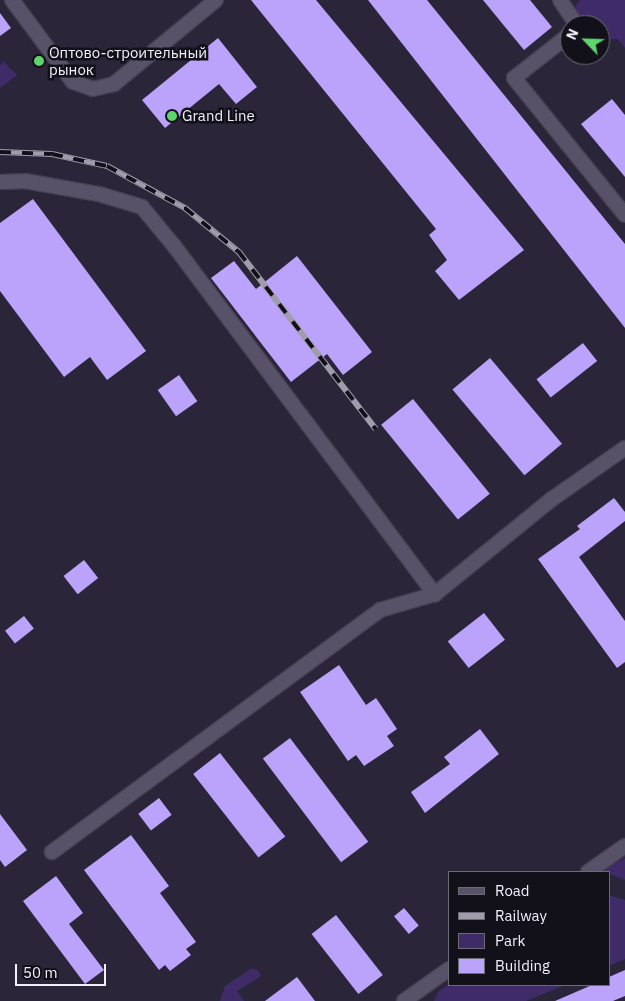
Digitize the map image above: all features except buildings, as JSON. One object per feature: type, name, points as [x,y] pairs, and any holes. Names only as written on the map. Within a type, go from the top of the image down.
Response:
[{"type":"street","points":[[12,0],[73,82],[93,89],[114,84],[216,0]]},
{"type":"street","points":[[560,0],[570,15]]},
{"type":"street","points":[[560,42],[514,78],[625,215]]},
{"type":"street","points":[[0,182],[25,181],[99,194],[142,207],[175,247],[435,594]]},
{"type":"street","points":[[52,852],[380,610],[435,594],[552,499],[625,448]]},
{"type":"street","points":[[589,871],[625,846]]},
{"type":"street","points":[[404,1001],[448,970]]},
{"type":"green space","points":[[580,0],[625,0],[625,48],[618,39],[610,39],[610,15],[579,15],[575,7]]},
{"type":"green space","points":[[3,61],[17,75],[0,88],[0,65]]},
{"type":"green space","points":[[625,858],[625,880],[610,874],[610,871],[604,871],[606,868]]},
{"type":"green space","points":[[610,895],[625,900],[625,959],[610,966]]},
{"type":"green space","points":[[252,968],[259,971],[261,976],[237,991],[244,1001],[220,1001],[225,986]]},
{"type":"green space","points":[[448,985],[563,986],[526,1001],[434,1001],[438,992]]},
{"type":"railway","points":[[0,152],[52,154],[107,166],[185,208],[239,252],[376,429]]},
{"type":"place","name":"Оптово-строительный рынок","points":[[39,61]]},
{"type":"place","name":"Grand Line","points":[[172,116]]}]
